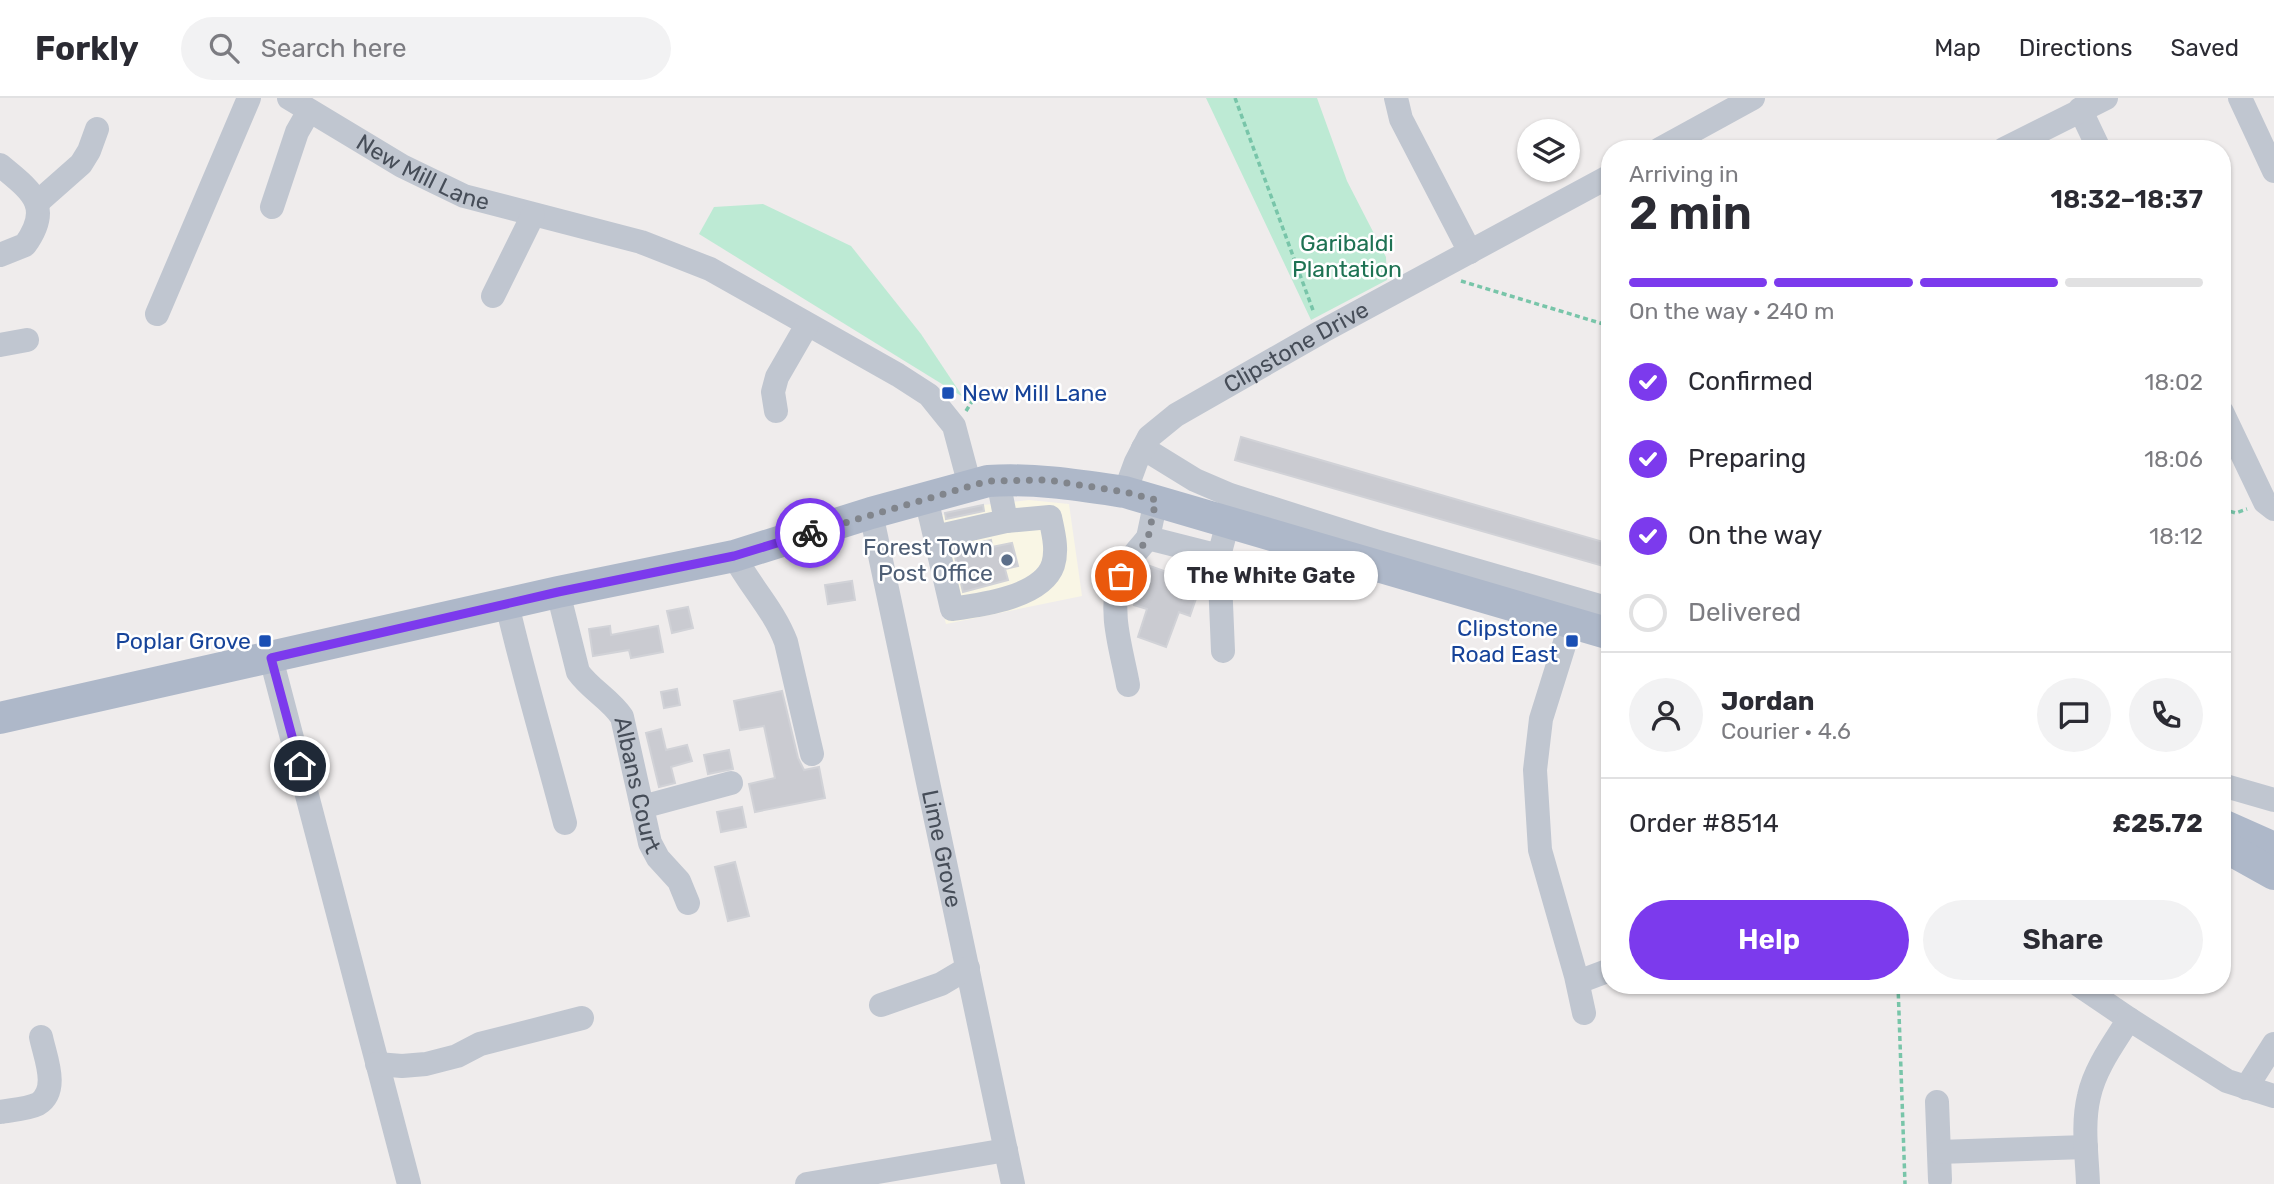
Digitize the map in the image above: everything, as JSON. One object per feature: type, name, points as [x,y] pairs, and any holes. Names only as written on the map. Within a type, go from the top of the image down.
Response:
[{"type":"main road","points":[[0,718],[558,592],[734,556],[871,513],[984,483],[1048,480],[1125,492],[1601,631]]},
{"type":"main road","points":[[2231,829],[2274,848]]},
{"type":"main road","points":[[2231,850],[2274,874]]},
{"type":"street","points":[[157,314],[249,98]]},
{"type":"street","points":[[1396,98],[1401,118],[1470,252]]},
{"type":"street","points":[[1676,140],[1753,98]]},
{"type":"street","points":[[2021,140],[2106,98]]},
{"type":"street","points":[[2240,98],[2274,171]]},
{"type":"street","points":[[272,207],[297,132],[299,104]]},
{"type":"street","name":"New Mill Lane","points":[[299,104],[402,166],[464,196],[641,242],[710,269],[898,375],[929,395],[954,426],[1006,522]]},
{"type":"street","points":[[2080,109],[2095,140]]},
{"type":"street","points":[[38,202],[80,164],[89,151],[97,130]]},
{"type":"street","points":[[0,165],[29,189],[38,202],[37,222],[31,237],[25,245],[0,255]]},
{"type":"street","name":"Clipstone Drive","points":[[1125,492],[1149,437],[1176,415],[1323,331],[1601,181]]},
{"type":"street","points":[[493,296],[533,215]]},
{"type":"street","points":[[776,411],[773,392],[777,377],[807,324]]},
{"type":"street","points":[[0,345],[27,340]]},
{"type":"street","points":[[2231,431],[2265,502],[2274,509]]},
{"type":"street","points":[[1143,448],[1195,480],[1230,495],[1375,541],[1601,606]]},
{"type":"street","points":[[926,498],[935,537],[952,609],[1006,598],[1037,585],[1046,578],[1055,553],[1050,517],[1006,522],[935,537]]},
{"type":"street","points":[[1128,685],[1116,625],[1115,599],[1121,576],[1148,538],[1156,500]]},
{"type":"street","name":"Lime Grove","points":[[871,513],[1013,1184]]},
{"type":"street","points":[[1223,651],[1219,556],[1228,522]]},
{"type":"street","points":[[1148,538],[1219,556]]},
{"type":"street","points":[[734,556],[746,579],[780,627],[786,642],[812,754]]},
{"type":"street","name":"Albans Court","points":[[558,592],[578,672],[586,683],[613,704],[622,717],[650,843],[679,881],[688,903]]},
{"type":"street","points":[[507,604],[529,696],[540,726],[565,823]]},
{"type":"street","points":[[1571,623],[1541,719],[1535,770],[1540,850],[1584,1013]]},
{"type":"street","points":[[271,658],[409,1184]]},
{"type":"street","points":[[642,807],[731,783]]},
{"type":"street","points":[[2231,788],[2274,800]]},
{"type":"street","points":[[881,1005],[941,984],[968,968]]},
{"type":"street","points":[[1577,982],[1601,973]]},
{"type":"street","points":[[2092,994],[2227,1081],[2274,1096]]},
{"type":"street","points":[[377,1064],[426,1064],[457,1056],[480,1044],[582,1018]]},
{"type":"street","points":[[2088,1184],[2087,1107],[2092,1084],[2129,1019]]},
{"type":"street","points":[[0,1112],[36,1105],[46,1096],[51,1082],[41,1037]]},
{"type":"street","points":[[2246,1088],[2274,1044]]},
{"type":"street","points":[[1937,1102],[1941,1180]]},
{"type":"street","points":[[1939,1152],[2086,1147]]},
{"type":"street","points":[[807,1184],[1006,1150]]},
{"type":"path","points":[[1235,98],[1307,295],[1323,331]]},
{"type":"path","points":[[1432,272],[1601,323]]},
{"type":"path","points":[[1898,994],[1905,1184]]},
{"type":"shaded area","points":[[1029,500],[1069,504],[1082,596],[946,624],[919,521],[983,505]]},
{"type":"green space","name":"Garibaldi Plantation","points":[[1206,98],[1317,98],[1347,181],[1386,257],[1387,280],[1311,320]]},
{"type":"green space","points":[[763,204],[851,246],[921,334],[963,397],[699,234],[714,207]]},
{"type":"building","points":[[1241,437],[1601,541],[1601,565],[1235,460]]},
{"type":"building","points":[[983,505],[984,511],[946,519],[945,513]]},
{"type":"building","points":[[991,540],[992,547],[1012,543],[1018,566],[1005,569],[1008,580],[963,592],[953,548]]},
{"type":"building","points":[[1147,565],[1201,584],[1190,616],[1179,612],[1166,647],[1138,637],[1147,609],[1134,605]]},
{"type":"building","points":[[852,581],[855,600],[828,604],[825,585]]},
{"type":"building","points":[[688,607],[693,628],[672,633],[667,611]]},
{"type":"building","points":[[610,626],[611,635],[658,626],[663,652],[631,658],[629,650],[593,656],[589,629]]},
{"type":"building","points":[[677,689],[680,705],[664,708],[661,692]]},
{"type":"building","points":[[782,691],[798,758],[804,770],[819,767],[825,798],[755,812],[749,784],[775,778],[764,726],[740,730],[734,701]]},
{"type":"building","points":[[661,729],[666,750],[687,745],[692,761],[671,767],[675,783],[659,787],[646,733]]},
{"type":"building","points":[[729,750],[733,769],[708,774],[704,755]]},
{"type":"building","points":[[742,807],[746,827],[721,832],[717,812]]},
{"type":"building","points":[[735,862],[749,916],[728,921],[715,867]]},
{"type":"way so far","points":[[810,533],[988,481],[1048,480],[1125,492],[1156,500],[1148,538],[1121,576]]},
{"type":"place","name":"New Mill Lane","points":[[948,393]]},
{"type":"place","name":"Forest Town Post Office","points":[[1007,560]]},
{"type":"place","name":"The White Gate","points":[[1121,576]]},
{"type":"place","name":"Poplar Grove","points":[[265,641]]},
{"type":"place","name":"Clipstone Road East","points":[[1572,641]]},
{"type":"route","points":[[300,766],[271,658],[558,592],[734,556],[810,533]]}]
